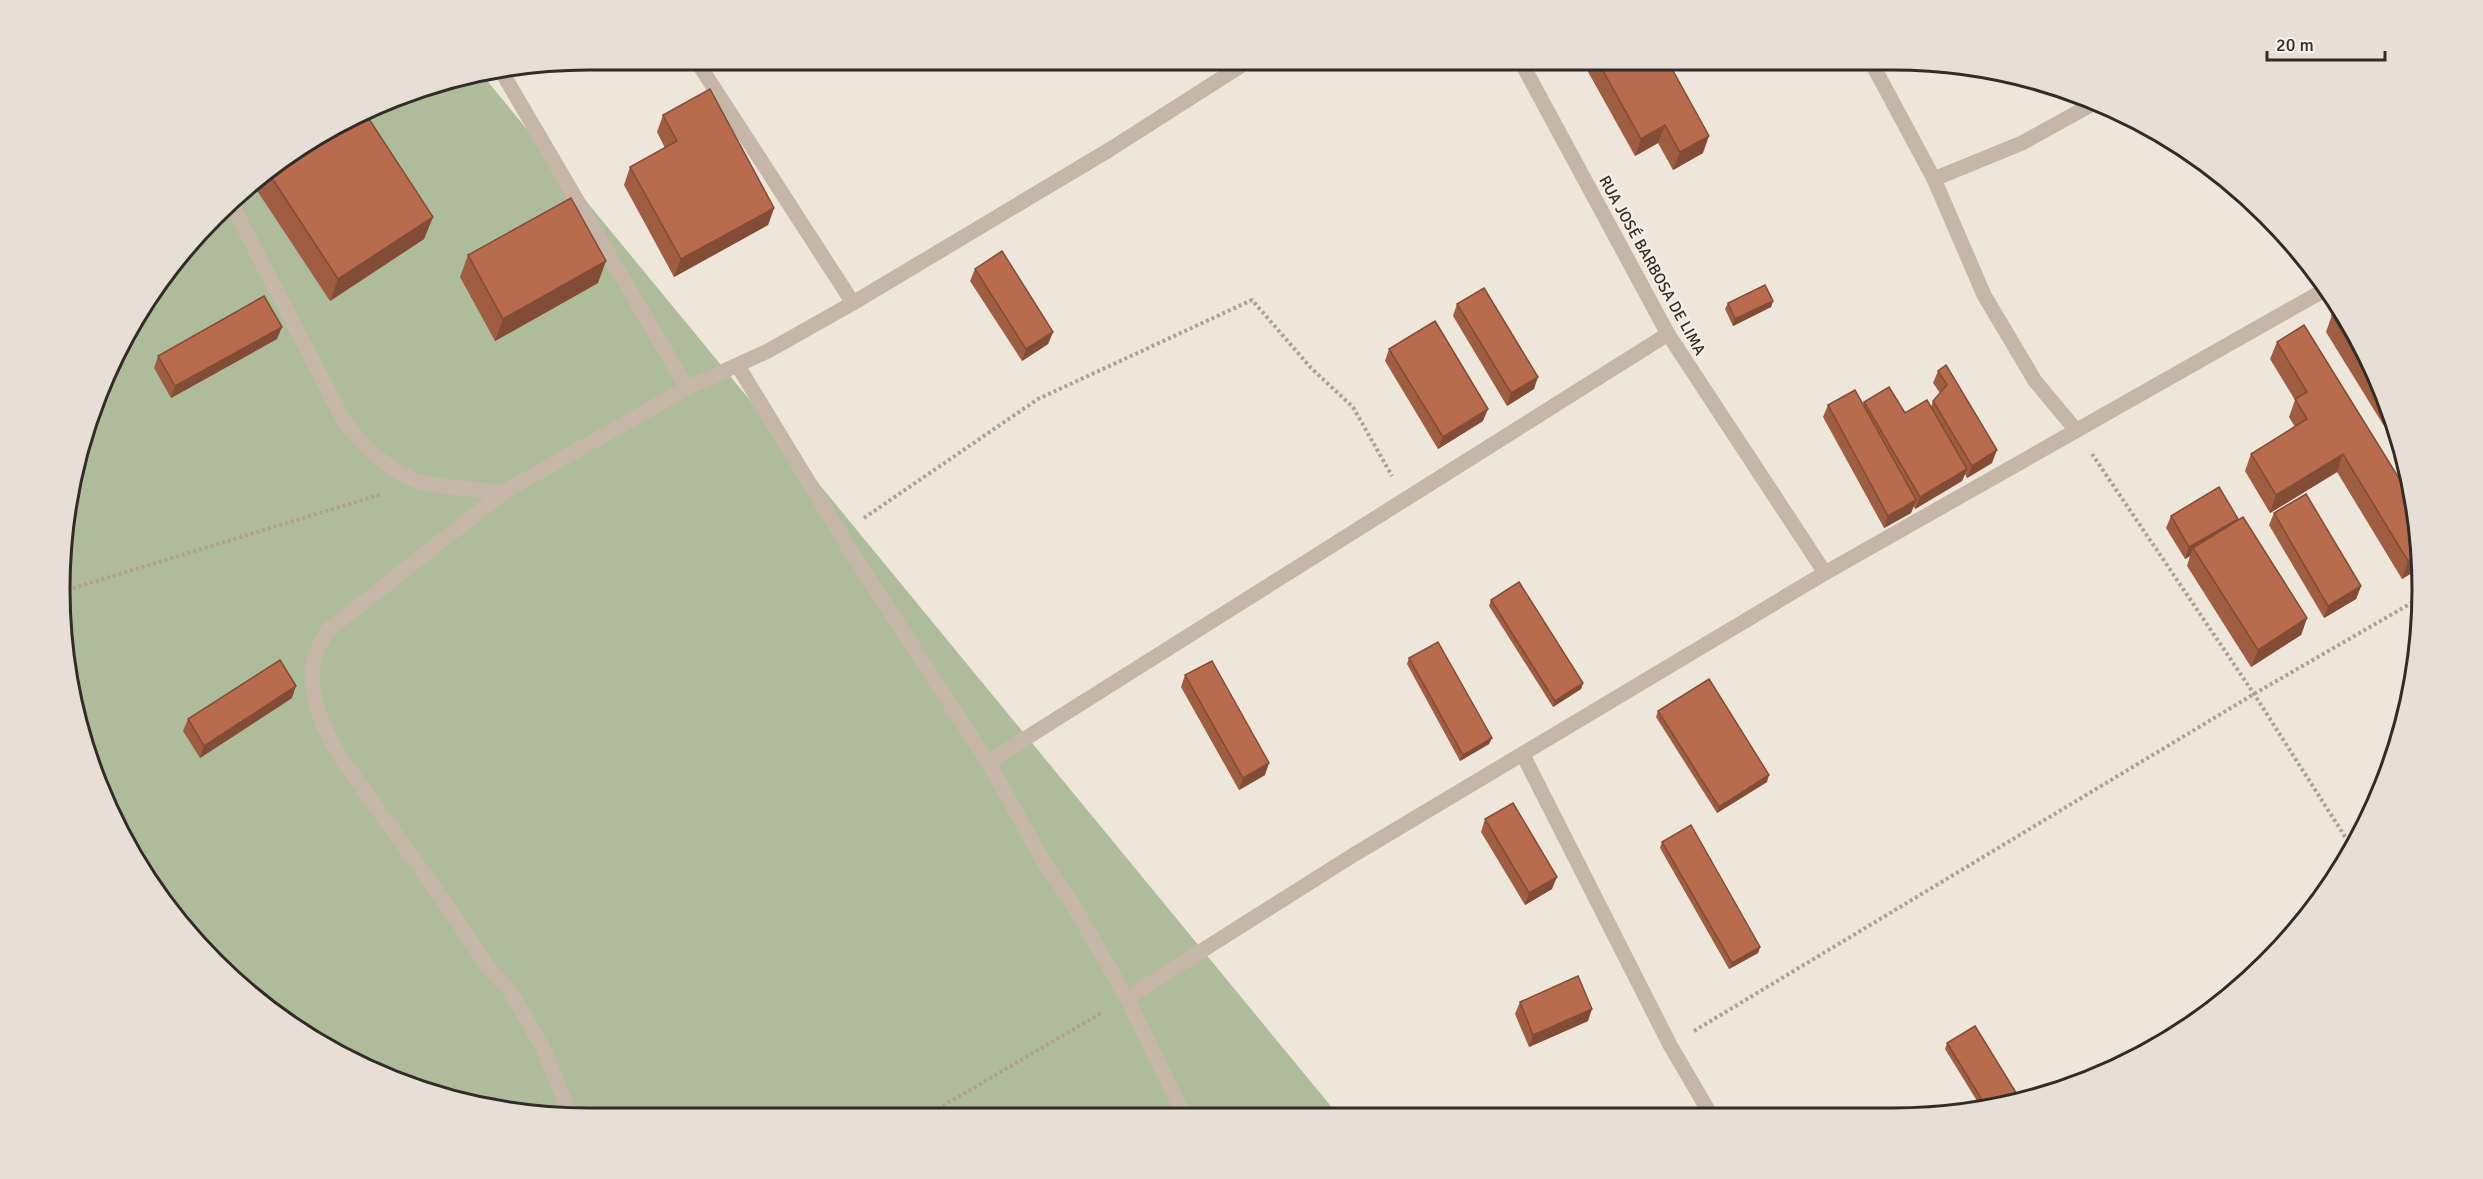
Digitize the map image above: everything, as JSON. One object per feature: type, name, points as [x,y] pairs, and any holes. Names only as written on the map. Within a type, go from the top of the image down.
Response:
[{"type":"street","points":[[702,70],[853,303]]},
{"type":"street","points":[[567,1107],[543,1048],[510,991],[488,967],[441,897],[341,758],[327,734],[317,709],[312,685],[314,659],[328,630],[504,492],[687,388],[768,351],[853,303],[1109,150],[1234,70]]},
{"type":"street","name":"RUA JOSÉ BARBOSA DE LIMA","points":[[1525,70],[1668,334],[1825,573]]},
{"type":"street","points":[[1875,70],[1934,179],[1984,295],[2035,381],[2075,429]]},
{"type":"street","points":[[505,77],[687,388]]},
{"type":"street","points":[[1934,179],[2022,143],[2086,108]]},
{"type":"street","points":[[235,211],[345,423],[367,449],[394,470],[421,482],[504,492]]},
{"type":"street","points":[[1127,998],[1355,854],[1825,573],[2075,429],[2319,293]]},
{"type":"street","points":[[988,762],[1668,334]]},
{"type":"street","points":[[738,366],[841,534],[988,762],[1045,864],[1069,898],[1127,998],[1181,1108]]},
{"type":"street","points":[[1523,755],[1670,1045],[1707,1108]]},
{"type":"path","points":[[841,534],[1038,399],[1252,300],[1311,368],[1353,407],[1406,500]]},
{"type":"path","points":[[2075,429],[2254,694],[2348,841]]},
{"type":"path","points":[[70,589],[421,482]]},
{"type":"path","points":[[1670,1045],[2254,694],[2412,603]]},
{"type":"path","points":[[939,1108],[1127,998]]},
{"type":"green space","points":[[487,80],[1332,1108],[590,1108],[522,1104],[488,1099],[455,1091],[391,1069],[330,1039],[301,1021],[247,980],[199,932],[158,878],[124,819],[98,756],[80,691],[70,590],[72,556],[80,488],[98,423],[124,360],[158,301],[199,247],[247,199],[301,158],[360,124],[423,98]]},
{"type":"building","points":[[1603,70],[1673,70],[1709,136],[1680,152],[1665,125],[1641,139]]},
{"type":"building","points":[[710,89],[774,208],[681,259],[630,167],[677,141],[663,115]]},
{"type":"building","points":[[369,120],[433,217],[338,279],[273,179],[330,140]]},
{"type":"building","points":[[571,198],[606,261],[503,319],[468,255]]},
{"type":"building","points":[[1002,251],[1053,332],[1026,349],[975,269]]},
{"type":"building","points":[[1765,285],[1773,301],[1735,319],[1728,303]]},
{"type":"building","points":[[1484,288],[1538,377],[1511,393],[1457,304]]},
{"type":"building","points":[[264,296],[282,327],[175,386],[158,356]]},
{"type":"building","points":[[2333,314],[2353,349],[2332,315]]},
{"type":"building","points":[[1435,321],[1488,409],[1443,437],[1389,349]]},
{"type":"building","points":[[2304,325],[2402,482],[2411,559],[2408,561],[2343,454],[2276,495],[2251,454],[2307,419],[2295,399],[2307,392],[2277,342]]},
{"type":"building","points":[[1946,365],[1997,450],[1972,466],[1933,401],[1947,385],[1938,371]]},
{"type":"building","points":[[1889,387],[1905,413],[1927,400],[1967,469],[1920,497],[1864,402]]},
{"type":"building","points":[[1855,390],[1916,500],[1888,516],[1828,405]]},
{"type":"building","points":[[2219,487],[2238,519],[2189,547],[2171,516]]},
{"type":"building","points":[[2306,494],[2361,586],[2328,606],[2274,513]]},
{"type":"building","points":[[2243,517],[2307,618],[2258,650],[2193,548]]},
{"type":"building","points":[[1519,582],[1583,683],[1555,701],[1491,600]]},
{"type":"building","points":[[1438,642],[1492,738],[1463,755],[1409,658]]},
{"type":"building","points":[[280,660],[296,686],[204,746],[188,719]]},
{"type":"building","points":[[1212,661],[1269,763],[1243,778],[1185,675]]},
{"type":"building","points":[[1709,679],[1769,775],[1719,807],[1658,711]]},
{"type":"building","points":[[1513,803],[1557,877],[1529,893],[1485,819]]},
{"type":"building","points":[[1691,825],[1760,947],[1732,963],[1662,842]]},
{"type":"building","points":[[1578,976],[1592,1009],[1533,1035],[1520,1002]]},
{"type":"building","points":[[1975,1026],[2017,1094],[1983,1101],[1947,1043]]}]
